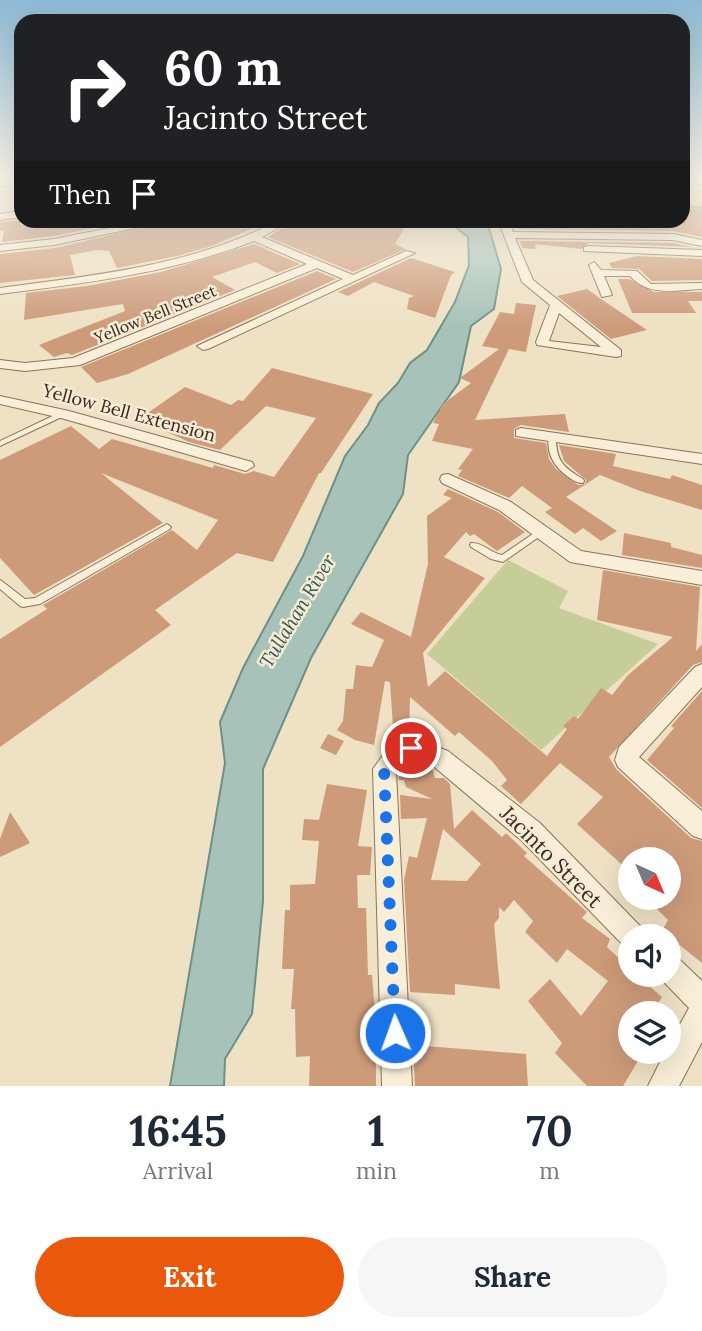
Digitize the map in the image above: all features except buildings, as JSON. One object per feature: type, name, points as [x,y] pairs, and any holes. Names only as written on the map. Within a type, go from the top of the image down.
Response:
[{"type":"street","points":[[0,248],[54,242],[127,228]]},
{"type":"street","points":[[0,291],[153,267],[211,252],[270,228]]},
{"type":"street","points":[[505,228],[511,235],[528,282],[556,304],[616,353],[542,342],[556,304]]},
{"type":"street","points":[[608,228],[611,236]]},
{"type":"street","points":[[669,228],[673,237]]},
{"type":"street","points":[[511,235],[673,237],[702,243]]},
{"type":"street","points":[[253,236],[351,278]]},
{"type":"street","points":[[584,236],[606,295]]},
{"type":"street","points":[[588,249],[702,253]]},
{"type":"street","points":[[203,346],[410,253]]},
{"type":"street","name":"Yellow Bell Street","points":[[0,364],[25,367],[75,362],[316,264]]},
{"type":"street","points":[[597,273],[630,272],[643,285],[651,287],[702,286]]},
{"type":"street","name":"Yellow Bell Extension","points":[[0,400],[64,414],[246,466]]},
{"type":"street","points":[[521,433],[702,459]]},
{"type":"street","points":[[449,479],[505,506],[540,532],[586,560],[702,578]]},
{"type":"street","points":[[700,820],[625,760],[627,754],[702,673]]},
{"type":"street","name":"Jacinto Street","points":[[397,1086],[384,769],[393,756],[411,748],[427,750],[440,758],[531,832],[620,924]]},
{"type":"street","points":[[681,981],[702,1001]]},
{"type":"street","points":[[663,1086],[702,1013]]},
{"type":"lane","points":[[0,444],[64,414]]},
{"type":"lane","points":[[552,437],[552,452],[560,470],[580,481]]},
{"type":"lane","points":[[0,584],[23,603],[37,601],[167,527]]},
{"type":"lane","points":[[474,545],[494,557],[503,559],[540,532]]},
{"type":"green space","points":[[508,560],[568,591],[559,608],[658,644],[541,750],[427,654]]},
{"type":"water","name":"Tullahan River","points":[[457,228],[489,228],[501,269],[494,309],[471,326],[459,382],[408,455],[403,494],[311,658],[263,769],[263,901],[252,1014],[225,1059],[224,1086],[170,1086],[225,763],[220,722],[243,668],[303,556],[345,456],[368,425],[379,403],[398,383],[410,363],[427,350],[455,302],[469,265],[468,237]]},
{"type":"route","points":[[395,1033],[384,769],[393,756],[411,748]]}]
